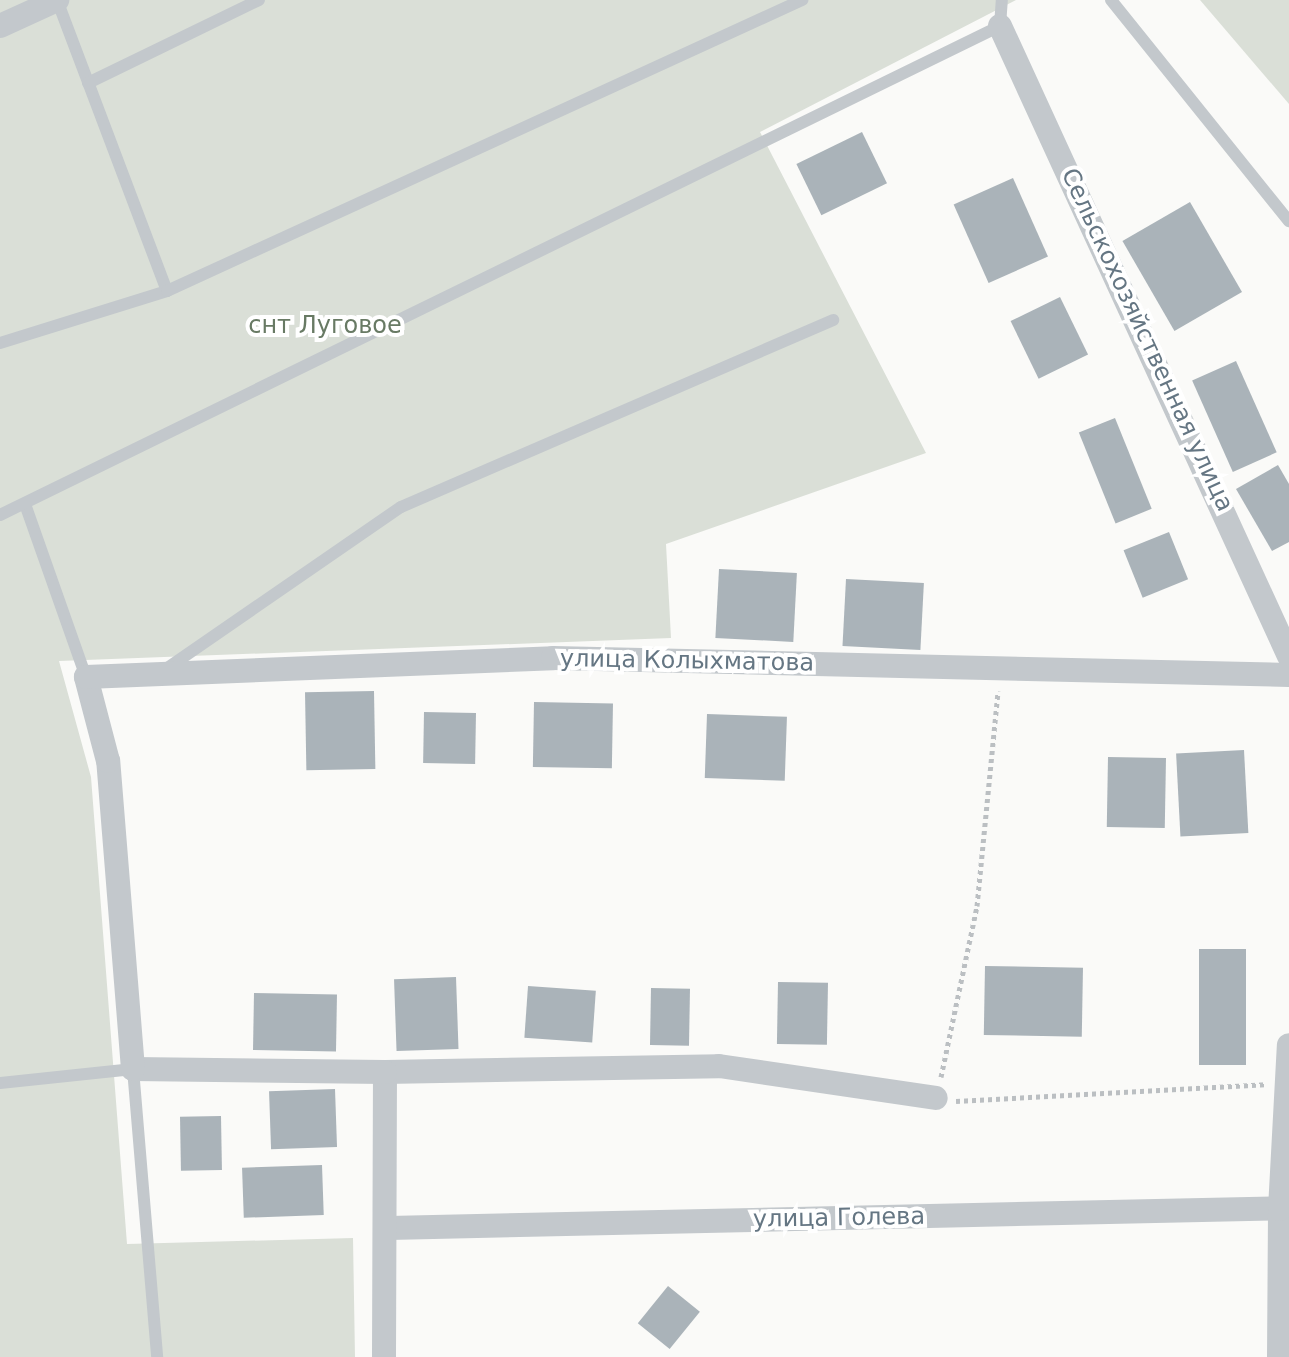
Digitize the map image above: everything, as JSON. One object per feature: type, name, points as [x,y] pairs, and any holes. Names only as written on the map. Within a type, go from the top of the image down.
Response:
[{"type":"street","points":[[0,26],[57,0]]},
{"type":"street","name":"Сельскохозяйственная улица","points":[[1000,26],[1289,656]]},
{"type":"street","name":"улица Колыхматова","points":[[86,677],[553,658],[1289,675]]},
{"type":"street","points":[[86,677],[108,761],[133,1069],[385,1072],[719,1066],[936,1098]]},
{"type":"street","points":[[1279,1357],[1289,1045]]},
{"type":"street","points":[[384,1357],[389,1228],[385,1072]]},
{"type":"street","name":"улица Голева","points":[[389,1228],[1284,1208]]},
{"type":"lane","points":[[57,0],[167,291]]},
{"type":"lane","points":[[88,83],[259,0]]},
{"type":"lane","points":[[0,343],[167,291],[802,0]]},
{"type":"lane","points":[[0,515],[1000,26],[1002,0]]},
{"type":"lane","points":[[1111,0],[1289,221]]},
{"type":"lane","points":[[158,674],[401,507],[833,320]]},
{"type":"lane","points":[[25,504],[86,677]]},
{"type":"lane","points":[[0,1083],[133,1069],[157,1357]]},
{"type":"path","points":[[1001,668],[977,906],[936,1098],[966,1102],[1287,1083]]},
{"type":"green space","name":"снт Луговое","points":[[0,0],[1016,0],[760,132],[926,453],[666,544],[671,638],[59,661],[91,777],[127,1244],[353,1238],[355,1357],[0,1357]]},
{"type":"green space","points":[[1200,0],[1289,0],[1289,104]]},
{"type":"building","points":[[862,132],[887,183],[821,215],[796,164]]},
{"type":"building","points":[[1013,178],[1048,257],[989,283],[954,204]]},
{"type":"building","points":[[1190,202],[1242,292],[1174,331],[1122,241]]},
{"type":"building","points":[[1060,297],[1088,355],[1039,379],[1011,321]]},
{"type":"building","points":[[1236,361],[1277,452],[1233,472],[1192,381]]},
{"type":"building","points":[[1115,418],[1152,509],[1116,523],[1079,433]]},
{"type":"building","points":[[1278,465],[1289,484],[1289,542],[1272,551],[1236,489]]},
{"type":"building","points":[[1169,532],[1188,579],[1143,598],[1124,550]]},
{"type":"building","points":[[719,569],[797,573],[793,642],[715,638]]},
{"type":"building","points":[[846,579],[924,583],[920,650],[842,646]]},
{"type":"building","points":[[374,691],[375,769],[306,770],[305,692]]},
{"type":"building","points":[[534,702],[613,703],[612,768],[533,767]]},
{"type":"building","points":[[424,712],[476,713],[475,764],[423,763]]},
{"type":"building","points":[[707,714],[787,717],[785,781],[705,778]]},
{"type":"building","points":[[1244,750],[1248,833],[1180,836],[1176,754]]},
{"type":"building","points":[[1108,757],[1166,758],[1165,828],[1107,827]]},
{"type":"building","points":[[1199,949],[1246,949],[1246,1065],[1199,1065]]},
{"type":"building","points":[[985,966],[1083,968],[1082,1037],[984,1035]]},
{"type":"building","points":[[456,977],[459,1049],[397,1051],[394,979]]},
{"type":"building","points":[[778,982],[828,983],[827,1045],[777,1044]]},
{"type":"building","points":[[528,986],[596,991],[592,1043],[524,1038]]},
{"type":"building","points":[[651,988],[690,989],[689,1046],[650,1045]]},
{"type":"building","points":[[254,993],[337,994],[336,1051],[253,1050]]},
{"type":"building","points":[[335,1089],[337,1147],[271,1149],[269,1091]]},
{"type":"building","points":[[221,1116],[222,1170],[181,1171],[180,1117]]},
{"type":"building","points":[[322,1165],[324,1215],[244,1218],[242,1168]]},
{"type":"building","points":[[668,1286],[700,1312],[670,1349],[638,1323]]}]
